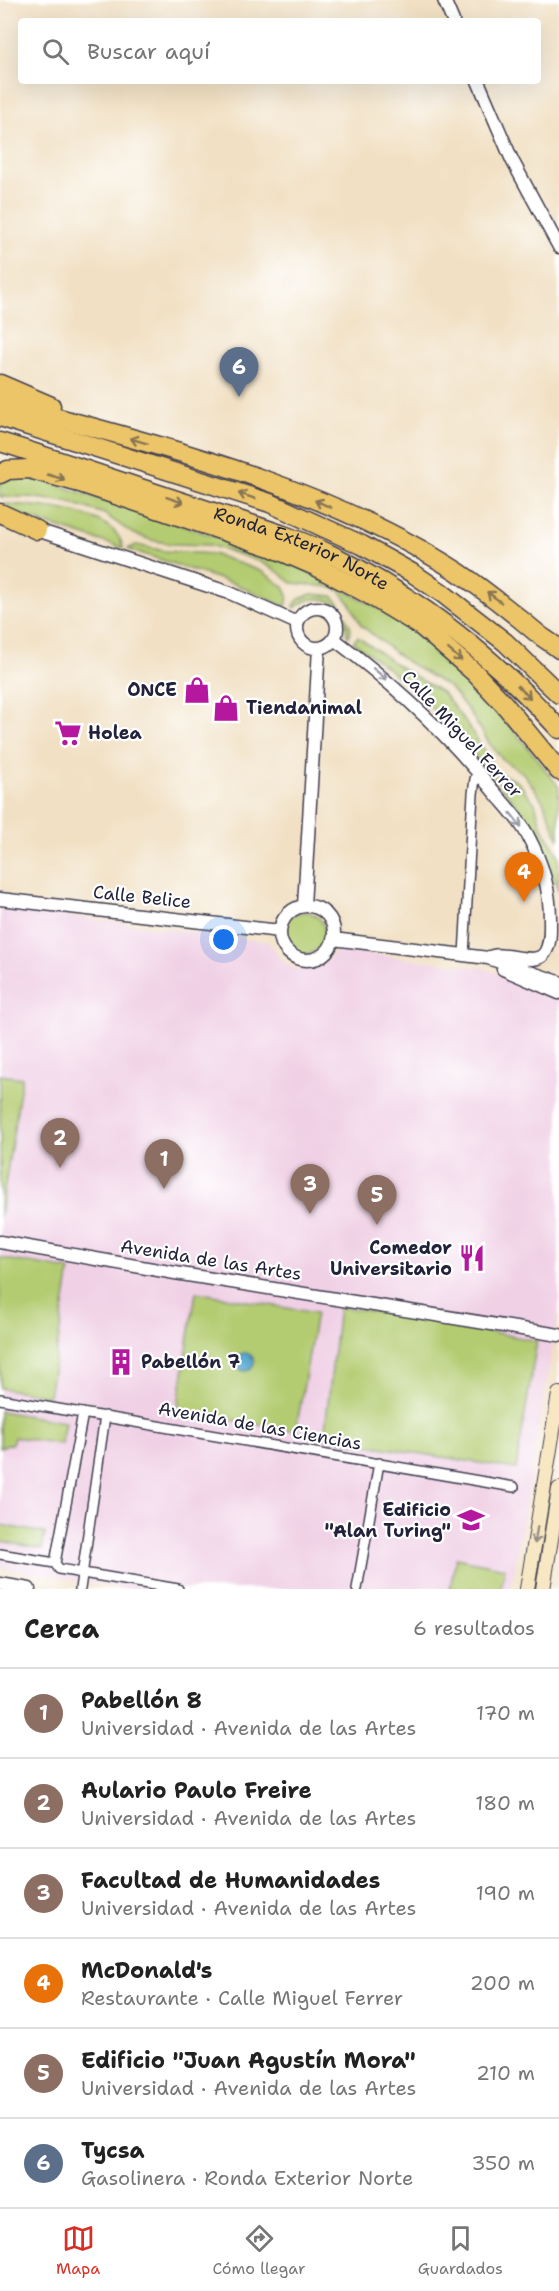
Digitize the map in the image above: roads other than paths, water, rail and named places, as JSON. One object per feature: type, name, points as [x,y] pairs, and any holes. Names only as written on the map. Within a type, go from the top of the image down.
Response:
[{"type":"highway","points":[[0,384],[108,431]]},
{"type":"highway","points":[[0,402],[108,431],[296,492],[372,526],[458,572],[518,616],[559,658]]},
{"type":"highway","name":"Ronda Exterior Norte","points":[[0,417],[270,503],[362,545],[414,574],[505,642],[559,694]]},
{"type":"highway","name":"Ronda Exterior Norte","points":[[0,443],[267,530],[335,556],[396,591],[447,626],[494,663],[559,729]]},
{"type":"highway","points":[[0,474],[8,470],[28,469],[80,483],[271,547],[315,566],[424,628]]},
{"type":"highway","points":[[0,513],[37,530]]},
{"type":"highway","points":[[0,522],[37,530]]},
{"type":"highway","points":[[267,530],[398,606],[475,673],[504,704],[559,771]]},
{"type":"highway","points":[[539,635],[559,649]]},
{"type":"main road","points":[[527,1589],[559,1394]]},
{"type":"main road","points":[[543,1589],[559,1489]]},
{"type":"main road","points":[[540,1508],[557,1512]]},
{"type":"street","points":[[444,0],[452,18]]},
{"type":"street","points":[[479,84],[512,160],[559,248]]},
{"type":"street","points":[[37,530],[230,593],[297,623]]},
{"type":"street","points":[[316,607],[328,611],[336,621],[334,639],[319,648],[303,642],[297,632],[297,623],[304,612],[316,607]]},
{"type":"street","name":"Calle Miguel Ferrer","points":[[334,639],[396,687],[480,774],[527,833],[539,859],[550,904],[549,941],[545,953],[534,959],[494,954],[482,958]]},
{"type":"street","points":[[304,906],[319,648]]},
{"type":"street","points":[[464,955],[473,794],[475,779],[480,774]]},
{"type":"street","name":"Calle Belice","points":[[0,899],[280,931]]},
{"type":"street","points":[[304,906],[317,908],[327,916],[333,927],[333,939],[330,948],[321,956],[303,960],[293,957],[285,950],[280,931],[287,914],[304,906]]},
{"type":"street","points":[[333,939],[482,958],[559,982]]},
{"type":"street","points":[[482,958],[559,993]]},
{"type":"street","name":"Avenida de las Artes","points":[[0,1242],[175,1273],[559,1335]]},
{"type":"street","name":"Avenida de las Ciencias","points":[[0,1399],[514,1487]]},
{"type":"street","points":[[83,1413],[55,1563],[59,1569],[178,1589]]},
{"type":"street","points":[[80,1589],[105,1416]]},
{"type":"street","points":[[357,1589],[379,1463]]},
{"type":"street","points":[[0,1554],[55,1563]]},
{"type":"street","points":[[0,1584],[29,1589]]},
{"type":"water","points":[[245,1353],[253,1358],[254,1362],[249,1370],[245,1371],[237,1366],[236,1362],[241,1354]]},
{"type":"place","name":"Tycsa","points":[[239,397]]},
{"type":"place","name":"ONCE","points":[[197,690]]},
{"type":"place","name":"Tiendanimal","points":[[226,708]]},
{"type":"place","name":"Holea","points":[[68,733]]},
{"type":"place","name":"McDonald's","points":[[524,902]]},
{"type":"place","name":"Aulario Paulo Freire","points":[[60,1168]]},
{"type":"place","name":"Pabellón 8","points":[[164,1189]]},
{"type":"place","name":"Facultad de Humanidades","points":[[310,1214]]},
{"type":"place","name":"Edificio \"Juan Agustín Mora\"","points":[[377,1225]]},
{"type":"place","name":"Comedor Universitario","points":[[472,1258]]},
{"type":"place","name":"Pabellón 7","points":[[121,1362]]},
{"type":"place","name":"Edificio \"Alan Turing\"","points":[[471,1520]]}]
